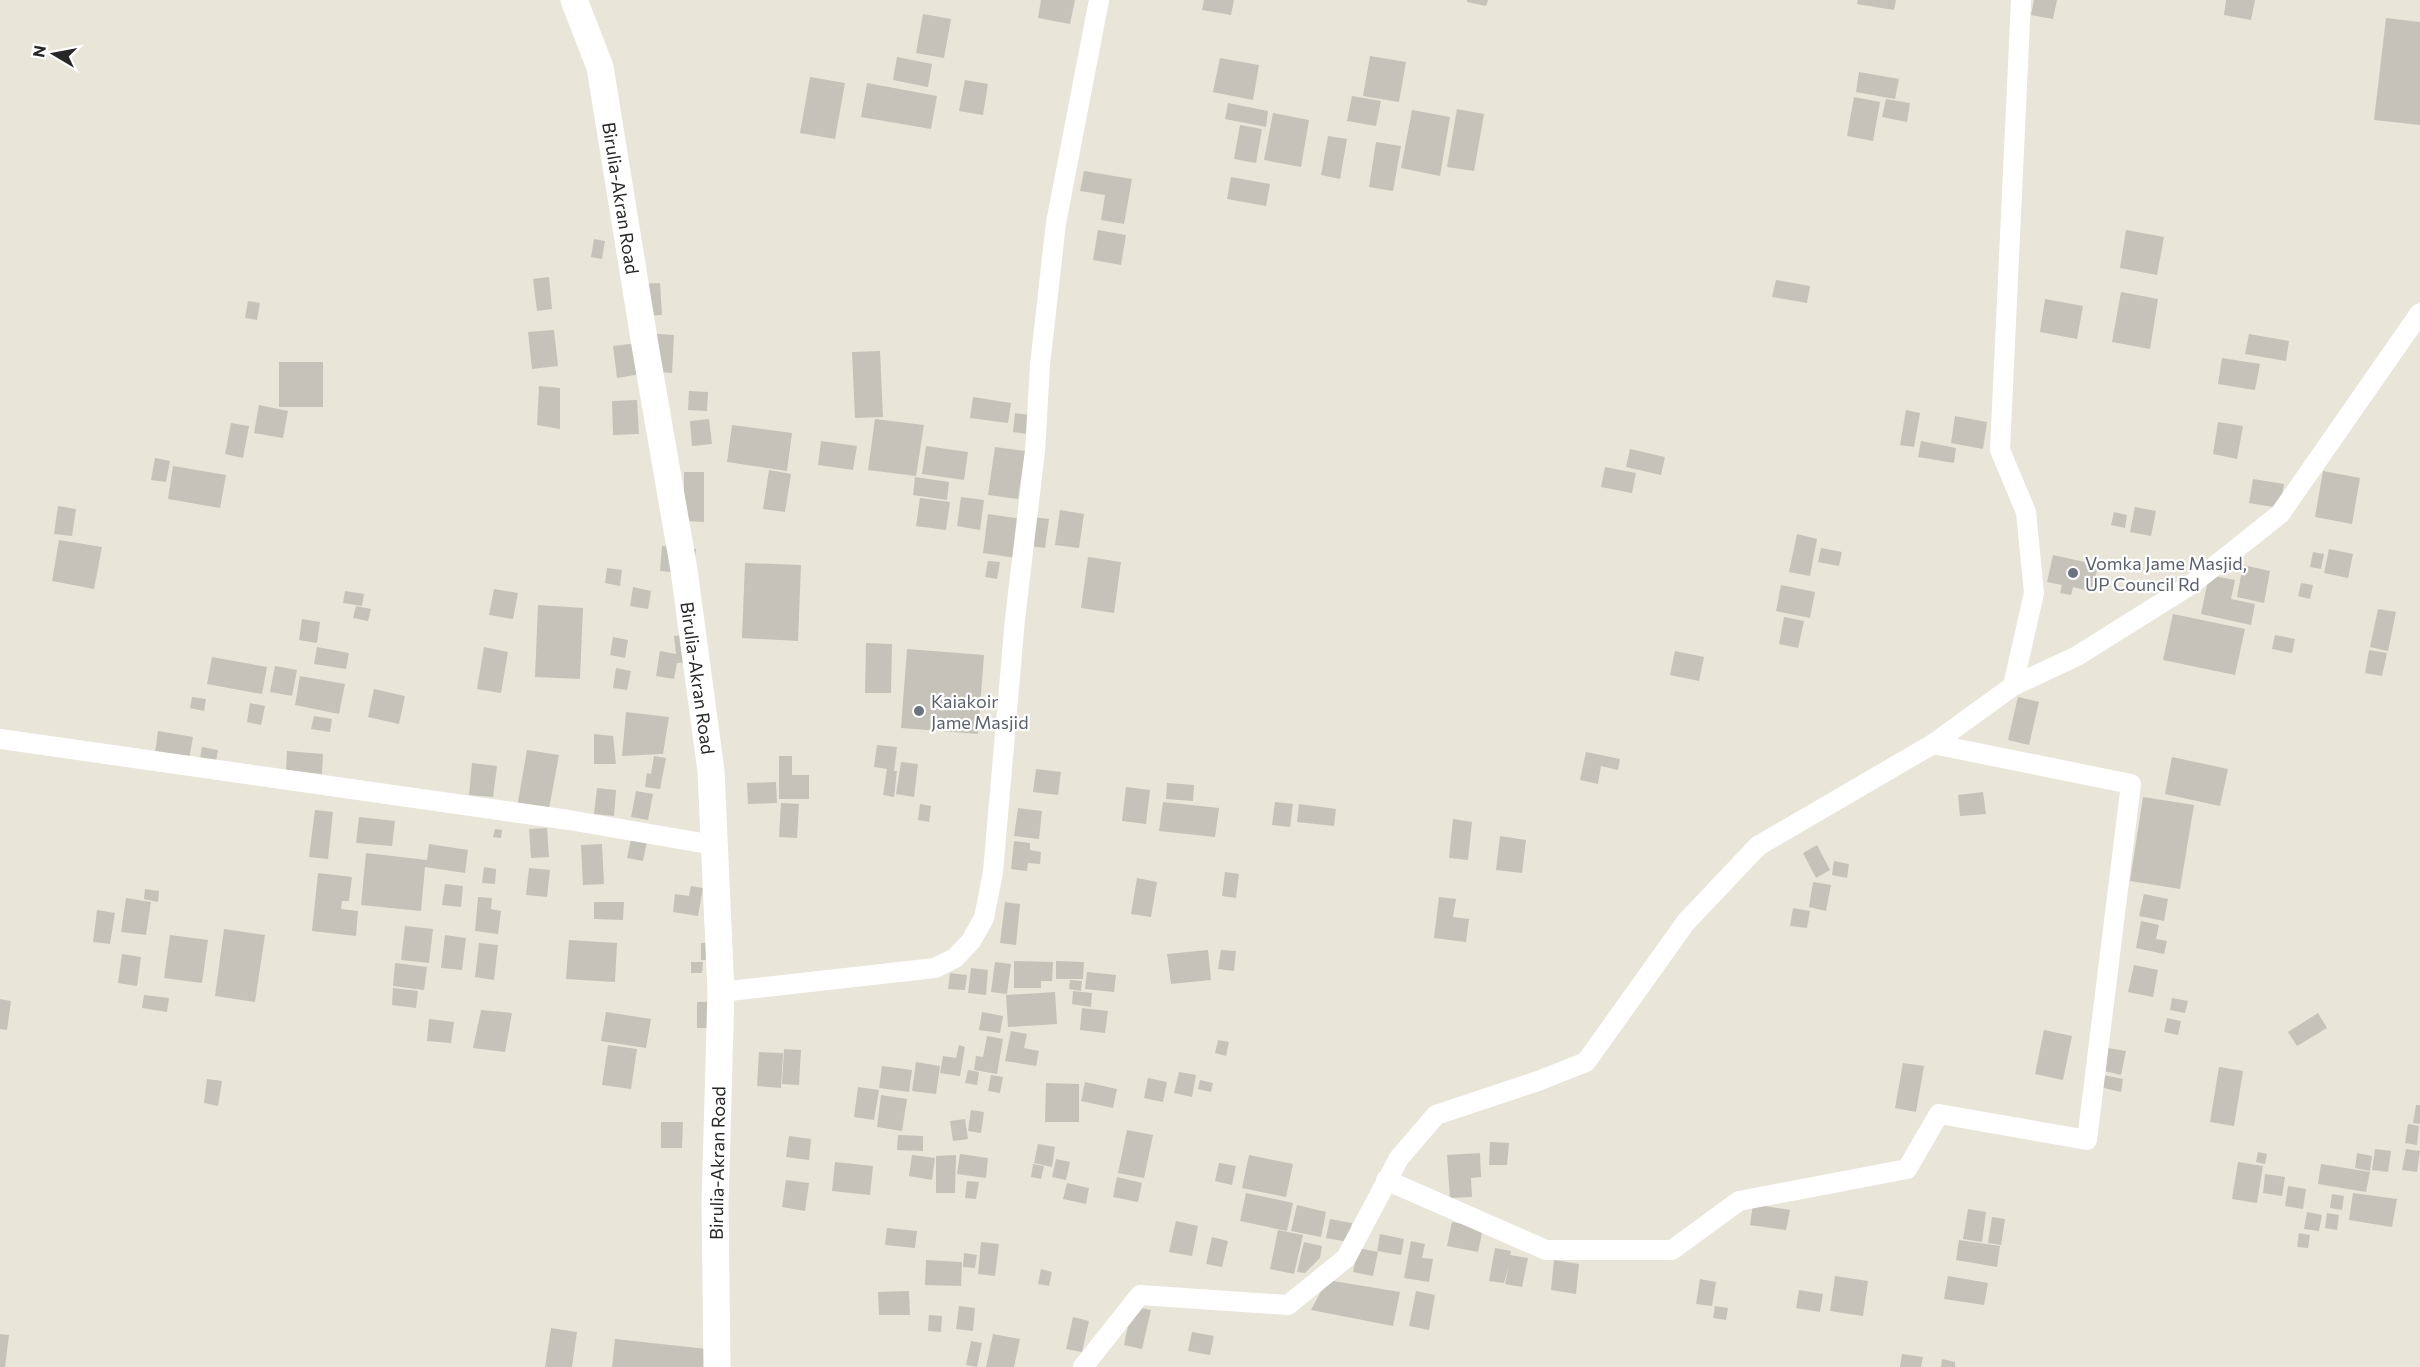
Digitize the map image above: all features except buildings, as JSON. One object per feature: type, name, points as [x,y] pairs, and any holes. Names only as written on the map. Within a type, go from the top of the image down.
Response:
[{"type":"street","name":"Birulia-Akran Road","points":[[574,0],[600,67],[684,570],[711,771],[721,992],[715,1204],[717,1367]]},
{"type":"street","points":[[721,992],[935,968],[955,958],[971,941],[984,918],[993,873],[1015,619],[1035,451],[1040,365],[1056,223],[1099,0]]},
{"type":"street","points":[[2013,686],[2034,592],[2026,512],[2000,450],[2021,0]]},
{"type":"street","points":[[1083,1367],[1140,1295],[1288,1305],[1346,1258],[1399,1158],[1436,1115],[1538,1081],[1586,1062],[1686,922],[1758,846],[1933,744],[2013,686],[2077,656],[2192,584],[2280,514],[2420,313]]},
{"type":"street","points":[[0,739],[569,820],[714,845]]},
{"type":"street","points":[[1386,1180],[1546,1250],[1671,1250],[1739,1202],[1907,1169],[1939,1114],[2087,1140],[2131,784],[1933,744]]},
{"type":"place","name":"Vomka Jame Masjid, UP Council Rd","points":[[2073,573]]},
{"type":"place","name":"Kaiakoir Jame Masjid","points":[[919,711]]}]
